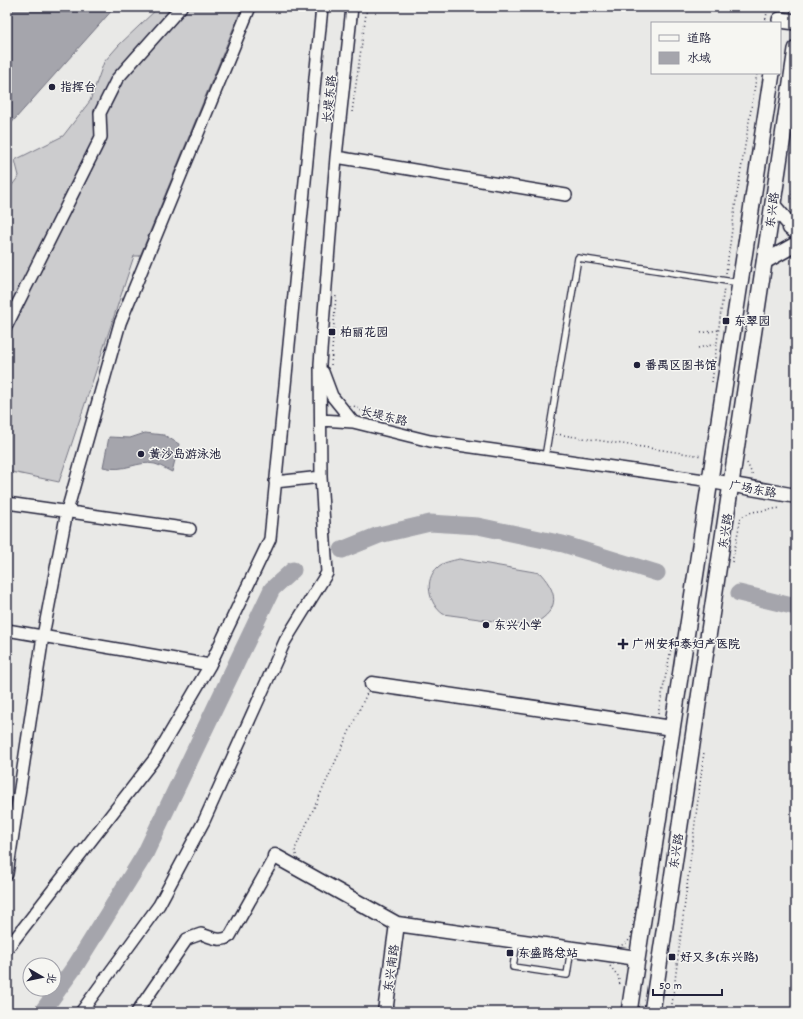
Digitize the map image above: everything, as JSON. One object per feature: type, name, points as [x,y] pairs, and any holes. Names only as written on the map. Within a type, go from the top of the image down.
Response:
[{"type":"main road","points":[[776,18],[796,22]]},
{"type":"main road","name":"东兴路","points":[[652,1012],[796,49]]},
{"type":"main road","name":"东兴路","points":[[629,1012],[711,481],[733,282],[772,74]]},
{"type":"street","points":[[7,325],[101,137],[100,114],[117,79],[181,7]]},
{"type":"street","points":[[7,871],[43,636],[67,511],[120,322],[250,7]]},
{"type":"street","points":[[7,949],[156,757],[210,665],[270,539],[322,7]]},
{"type":"street","name":"长堤东路","points":[[352,7],[336,156],[320,364],[332,396],[353,422],[430,440],[711,481]]},
{"type":"street","points":[[336,156],[566,195]]},
{"type":"street","points":[[773,205],[796,232]]},
{"type":"street","points":[[764,262],[796,244]]},
{"type":"street","points":[[81,1012],[160,905],[204,821],[284,641],[327,573],[321,477],[320,364]]},
{"type":"street","points":[[321,420],[353,422]]},
{"type":"street","points":[[275,482],[321,477]]},
{"type":"street","name":"广场东路","points":[[711,481],[796,496]]},
{"type":"street","points":[[7,503],[190,529]]},
{"type":"street","points":[[7,630],[210,665]]},
{"type":"street","points":[[370,687],[672,728]]},
{"type":"street","points":[[137,1012],[187,940],[201,934],[218,940],[225,940],[230,936],[275,856],[397,924],[637,958]]},
{"type":"street","name":"东兴南路","points":[[385,1012],[397,924]]},
{"type":"lane","points":[[544,457],[578,258],[733,282]]},
{"type":"lane","points":[[517,940],[513,967],[533,970],[567,975],[571,948]]},
{"type":"path","points":[[352,114],[367,7]]},
{"type":"path","points":[[768,7],[776,18]]},
{"type":"path","points":[[711,389],[719,330],[733,282],[736,200],[757,74]]},
{"type":"path","points":[[796,170],[792,198],[796,209]]},
{"type":"path","points":[[331,372],[336,295]]},
{"type":"path","points":[[700,333],[719,330]]},
{"type":"path","points":[[698,348],[717,344]]},
{"type":"path","points":[[351,404],[363,412]]},
{"type":"path","points":[[549,433],[702,456],[703,449]]},
{"type":"path","points":[[747,462],[754,480]]},
{"type":"path","points":[[732,564],[741,517],[752,512],[782,508]]},
{"type":"path","points":[[653,717],[659,713],[672,643]]},
{"type":"path","points":[[370,687],[662,729],[665,732],[630,937],[627,944],[607,948],[397,916],[297,860],[295,849],[370,687]]},
{"type":"path","points":[[670,1012],[705,746]]},
{"type":"path","points":[[606,962],[618,976],[621,989]]},
{"type":"shaded area","points":[[159,7],[242,7],[140,256],[134,256],[59,482],[7,471],[7,192],[19,176],[15,160],[63,136],[90,101],[104,62],[119,45]]},
{"type":"shaded area","points":[[459,559],[540,573],[547,581],[551,589],[553,603],[551,609],[539,621],[530,626],[443,614],[438,610],[431,598],[429,585],[430,578],[433,572],[440,565]]},
{"type":"water","points":[[7,7],[115,7],[7,128]]},
{"type":"water","name":"黄沙岛游泳池","points":[[145,433],[164,435],[179,444],[172,472],[158,465],[148,463],[124,468],[103,467],[109,437],[130,438]]},
{"type":"waterway","points":[[342,550],[379,535],[430,523],[478,526],[563,544],[657,573]]},
{"type":"waterway","points":[[42,1012],[76,965],[145,854],[272,589],[293,570]]},
{"type":"waterway","points":[[739,593],[796,607]]},
{"type":"place","name":"指挥台","points":[[52,87]]},
{"type":"place","name":"东翠园","points":[[726,321]]},
{"type":"place","name":"柏丽花园","points":[[332,332]]},
{"type":"place","name":"番禺区图书馆","points":[[637,365]]},
{"type":"place","name":"黄沙岛游泳池","points":[[141,454]]},
{"type":"place","name":"东兴小学","points":[[486,625]]},
{"type":"place","name":"广州安和泰妇产医院","points":[[623,644]]},
{"type":"place","name":"东盛路总站","points":[[510,953]]},
{"type":"place","name":"好又多(东兴路)","points":[[672,957]]}]
